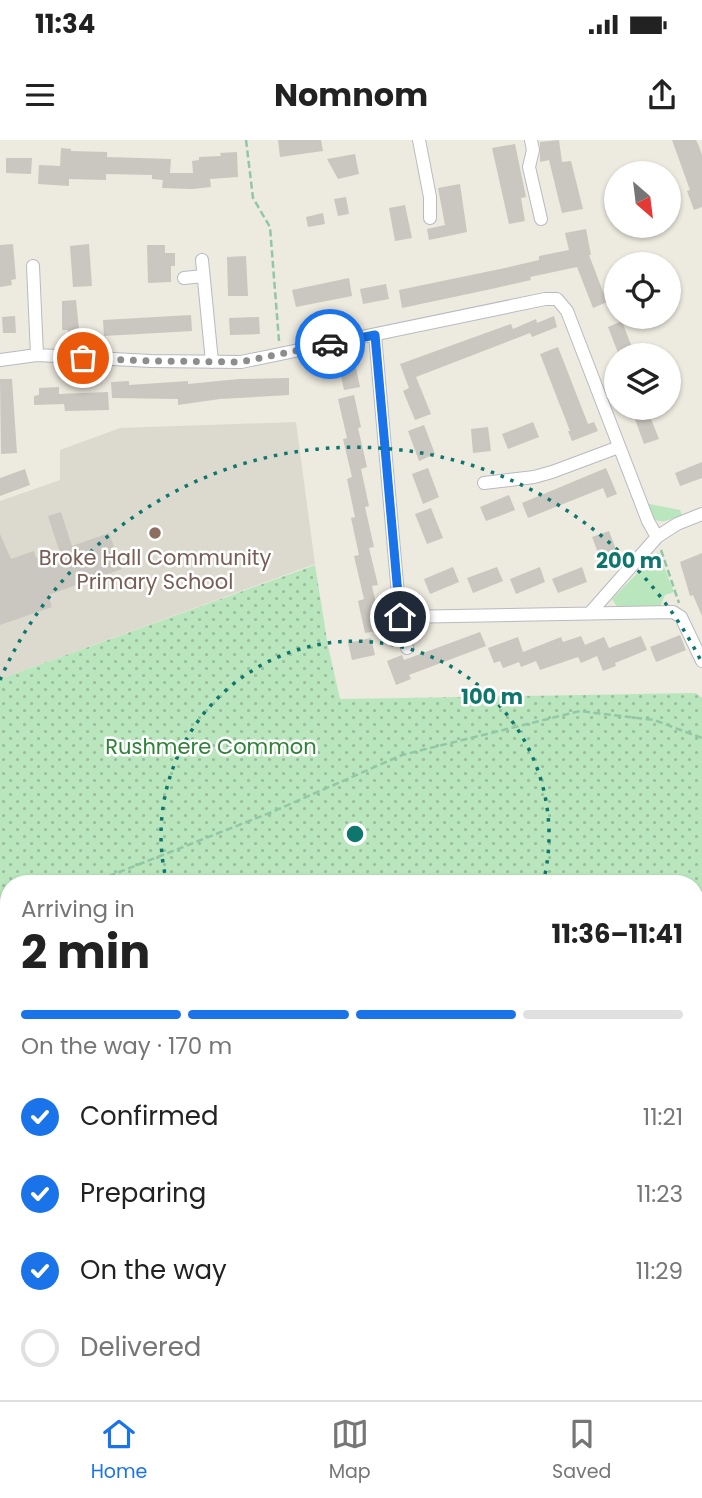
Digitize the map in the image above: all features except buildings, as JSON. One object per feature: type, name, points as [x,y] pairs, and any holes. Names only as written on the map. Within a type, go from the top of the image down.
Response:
[{"type":"street","points":[[419,140],[430,197],[430,218]]},
{"type":"street","points":[[531,140],[533,150],[529,167],[541,219]]},
{"type":"street","points":[[202,260],[212,362]]},
{"type":"street","points":[[33,266],[37,355]]},
{"type":"street","points":[[184,278],[203,276]]},
{"type":"street","points":[[0,360],[37,355],[241,362],[545,299],[557,299],[567,312],[648,521],[657,537]]},
{"type":"street","points":[[375,335],[400,617],[407,648]]},
{"type":"street","points":[[484,483],[552,472],[619,447]]},
{"type":"street","points":[[590,613],[657,537],[677,524],[702,514]]},
{"type":"street","points":[[400,617],[673,612],[681,617],[702,661]]},
{"type":"path","points":[[246,140],[253,198],[270,227],[280,355]]},
{"type":"path","points":[[657,537],[679,597],[681,617]]},
{"type":"path","points":[[112,875],[272,813],[402,755],[580,711],[654,720],[702,738]]},
{"type":"shaded area","name":"Broke Hall Community Primary School","points":[[296,422],[315,564],[0,679],[0,501],[60,480],[60,450],[120,428]]},
{"type":"green space","points":[[644,503],[680,510],[682,515],[659,521],[651,516]]},
{"type":"green space","points":[[658,552],[674,592],[665,595],[660,607],[618,608],[612,599]]},
{"type":"green space","name":"Rushmere Common","points":[[315,565],[340,699],[696,693],[702,698],[702,875],[0,875],[0,679]]},
{"type":"way so far","points":[[83,358],[241,362],[330,344]]},
{"type":"place","name":"Broke Hall Community Primary School","points":[[155,533]]},
{"type":"route","points":[[330,344],[375,335],[400,617]]}]
